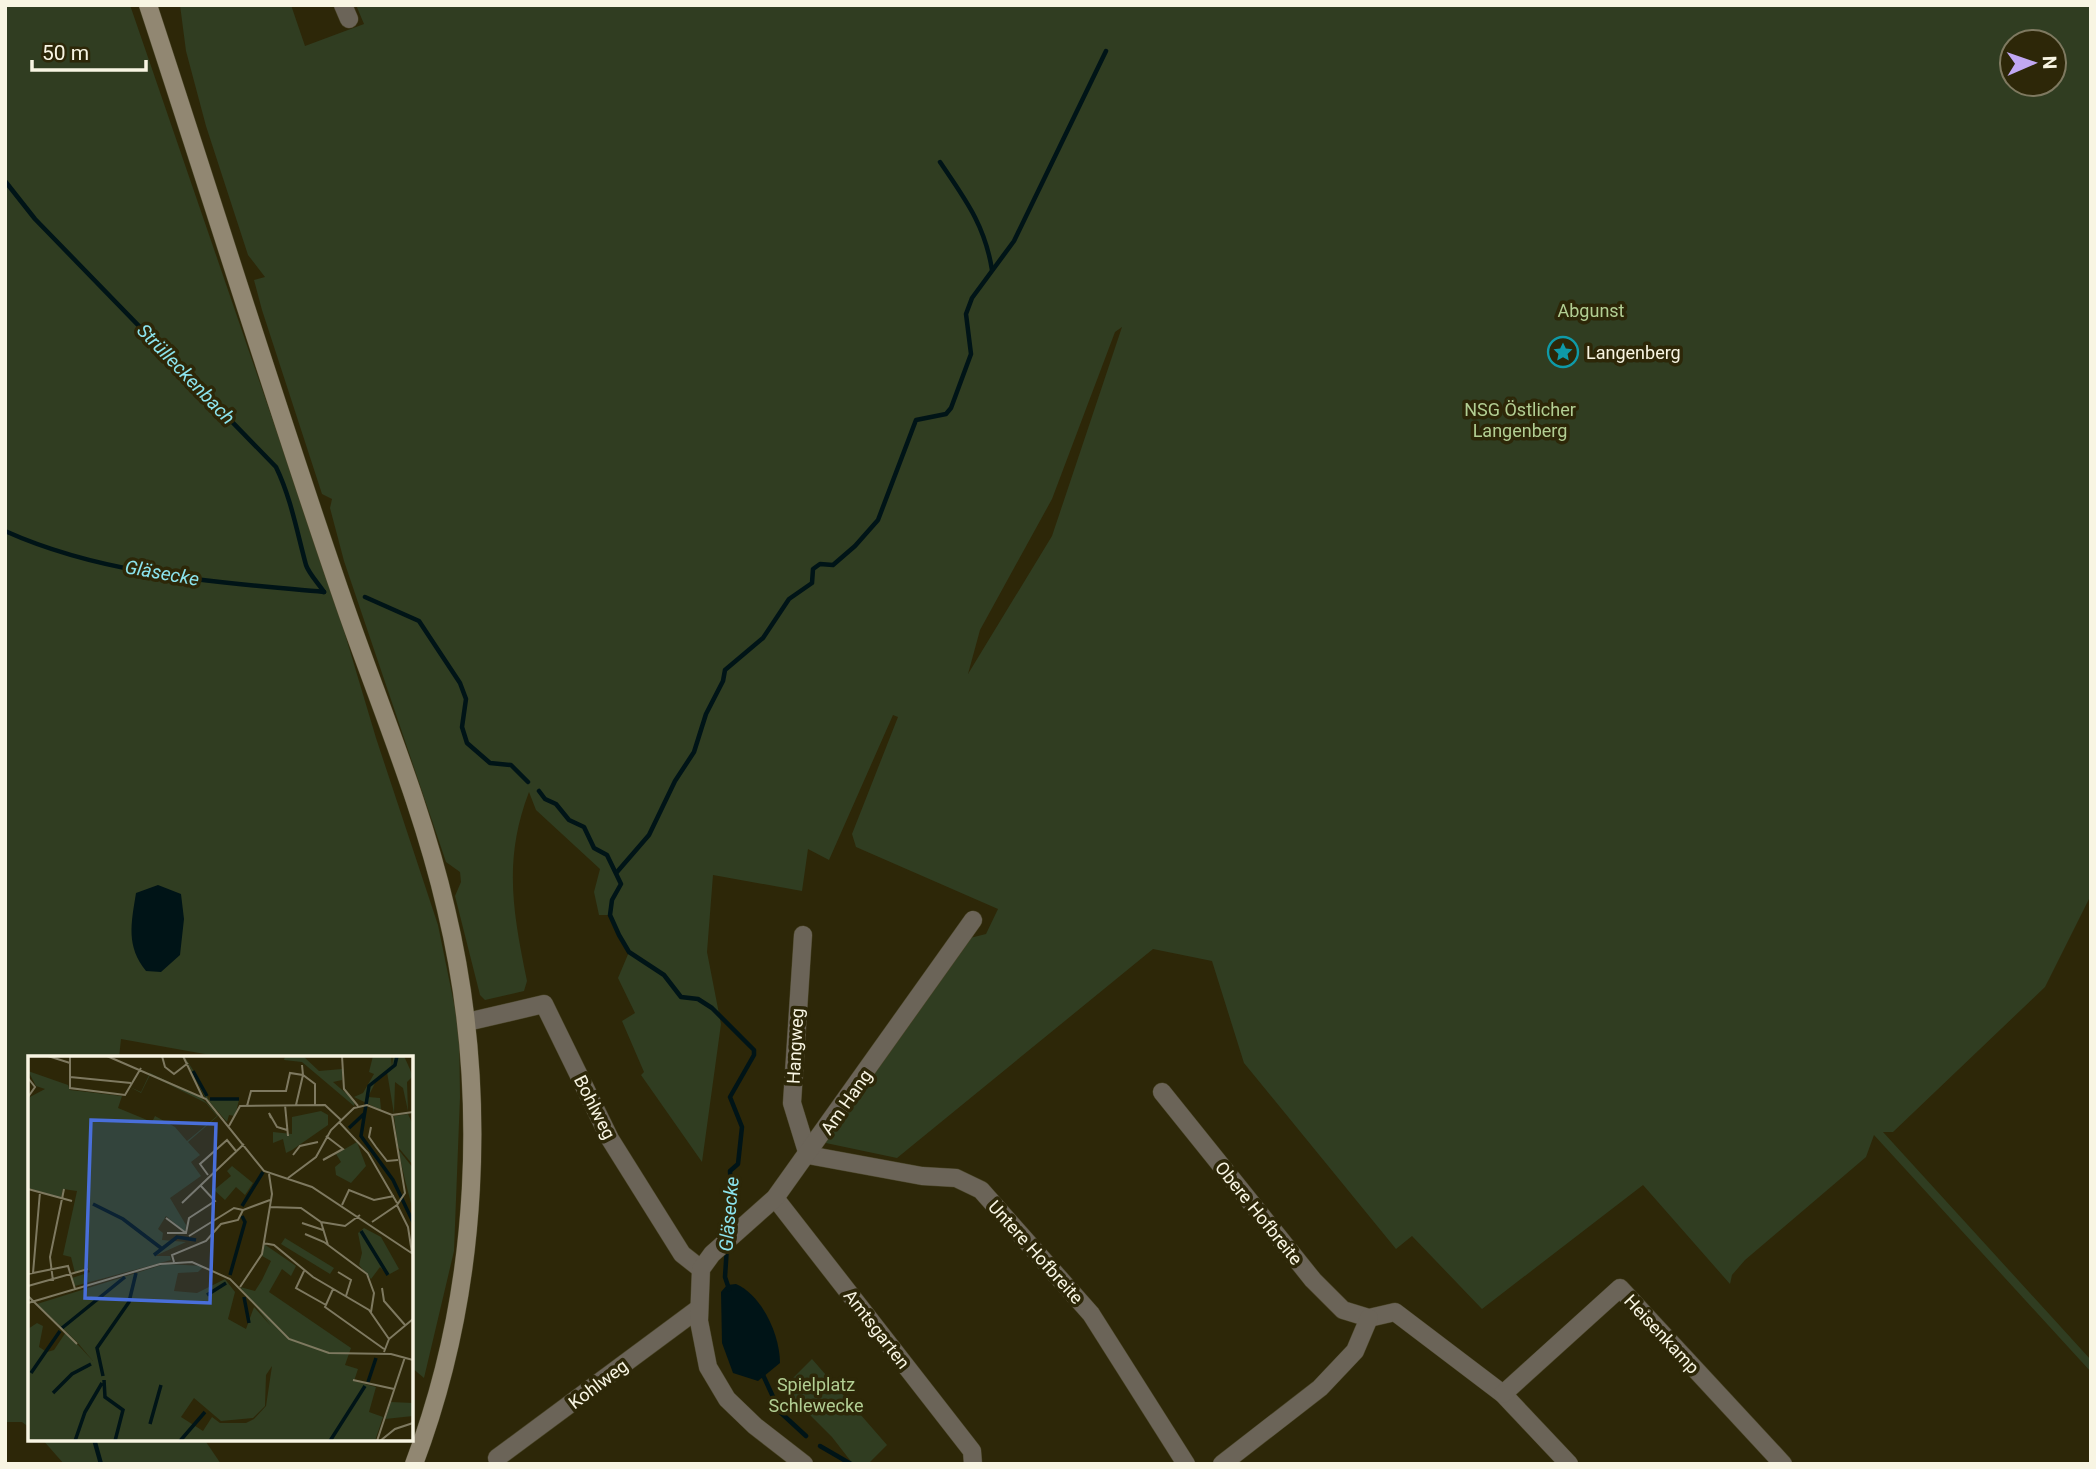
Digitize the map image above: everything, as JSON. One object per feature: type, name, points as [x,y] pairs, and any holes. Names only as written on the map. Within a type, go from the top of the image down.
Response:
[{"type":"main road","points":[[148,5],[345,606],[396,742],[429,846],[446,909],[467,1022],[471,1163],[466,1242],[439,1384],[414,1464]]},
{"type":"street","name":"Am Hang","points":[[701,1269],[712,1254],[731,1240],[775,1198],[973,920]]},
{"type":"street","name":"Hangweg","points":[[803,935],[792,1103],[808,1155]]},
{"type":"street","name":"Bohlweg","points":[[467,1022],[544,1004],[610,1139],[682,1254],[701,1269]]},
{"type":"street","name":"Obere Hofbreite","points":[[1162,1092],[1313,1280],[1343,1310],[1369,1318]]},
{"type":"street","name":"Untere Hofbreite","points":[[808,1155],[922,1175],[956,1178],[981,1190],[1091,1314],[1186,1464]]},
{"type":"street","name":"Amtsgarten","points":[[775,1198],[972,1451],[973,1464]]},
{"type":"street","points":[[701,1269],[698,1309],[708,1367],[727,1399],[755,1426],[804,1464]]},
{"type":"street","name":"Heisenkamp","points":[[1503,1394],[1620,1288],[1783,1464]]},
{"type":"street","name":"Kohlweg","points":[[497,1458],[698,1309]]},
{"type":"street","points":[[1222,1464],[1320,1388],[1355,1351],[1369,1318],[1395,1312],[1503,1394],[1569,1464]]},
{"type":"green space","points":[[5,5],[130,5],[336,604],[376,738],[438,925],[459,1028],[460,1097],[454,1251],[424,1378],[413,1369],[413,1056],[216,1056],[121,1039],[119,1056],[28,1056],[28,1426],[22,1422],[5,1422]]},
{"type":"green space","points":[[180,5],[291,5],[305,46],[364,24],[356,5],[2091,5],[2091,895],[2045,987],[1893,1132],[1883,1132],[2091,1360],[2091,1372],[1874,1135],[1866,1157],[1745,1260],[1732,1275],[1730,1284],[1643,1185],[1482,1309],[1412,1236],[1396,1249],[1244,1063],[1212,961],[1153,949],[897,1158],[821,1142],[966,939],[986,934],[998,909],[856,847],[852,834],[898,717],[893,715],[829,860],[808,849],[802,891],[713,875],[707,952],[721,1024],[702,1162],[641,1075],[644,1072],[622,1021],[635,1013],[618,978],[629,952],[610,915],[599,915],[594,892],[600,869],[536,810],[529,792],[521,817],[513,863],[515,909],[527,981],[524,991],[485,1000],[480,995],[455,896],[461,882],[460,872],[446,862],[344,561],[330,508],[332,499],[322,494],[262,310],[254,280],[265,277],[248,255],[206,126],[186,51]],"holes":[[[1122,327],[1052,536],[968,674],[980,630],[1052,499],[1115,332]]]},
{"type":"green space","name":"Spielplatz Schlewecke","points":[[812,1359],[887,1445],[868,1464],[853,1464],[832,1437],[783,1388]]},
{"type":"green space","points":[[44,1441],[205,1441],[221,1464],[64,1464]]},
{"type":"shaded area","points":[[158,885],[181,894],[184,919],[180,955],[161,972],[146,971],[135,953],[132,934],[136,893]]},
{"type":"shaded area","points":[[736,1284],[746,1290],[762,1307],[777,1341],[780,1363],[758,1381],[733,1373],[722,1343],[721,1292],[727,1285]]},
{"type":"waterway","points":[[617,872],[649,835],[675,781],[694,752],[706,714],[723,681],[725,670],[763,638],[789,599],[812,583],[813,569],[820,564],[833,565],[855,546],[878,520],[916,420],[946,414],[951,408],[971,354],[966,314],[972,298],[1014,241],[1106,51]]},
{"type":"waterway","points":[[940,162],[979,226],[992,270]]},
{"type":"waterway","name":"Strülleckenbach","points":[[5,181],[35,219],[276,467],[290,503],[306,565],[324,592]]},
{"type":"waterway","name":"Gläsecke","points":[[5,531],[82,558],[162,575],[324,592]]},
{"type":"waterway","name":"Gläsecke","points":[[365,597],[419,621],[460,683],[466,699],[462,727],[467,743],[490,763],[511,765],[528,782]]},
{"type":"waterway","name":"Gläsecke","points":[[539,791],[545,799],[556,804],[569,820],[584,827],[594,848],[607,855],[621,884],[612,900],[610,915],[629,952],[664,975],[681,997],[698,999],[712,1008],[754,1050],[754,1055],[730,1097],[742,1127],[738,1164],[730,1171],[732,1210],[726,1234]]},
{"type":"waterway","name":"Gläsecke","points":[[727,1246],[725,1277],[729,1289]]},
{"type":"waterway","name":"Gläsecke","points":[[763,1375],[780,1412],[806,1436]]},
{"type":"waterway","points":[[95,1441],[101,1464]]},
{"type":"waterway","name":"Gläsecke","points":[[820,1446],[851,1464]]},
{"type":"place","name":"Langenberg","points":[[1563,352]]},
{"type":"park label","name":"Abgunst","points":[[1591,310]]},
{"type":"park label","name":"NSG Östlicher Langenberg","points":[[1520,419]]}]
